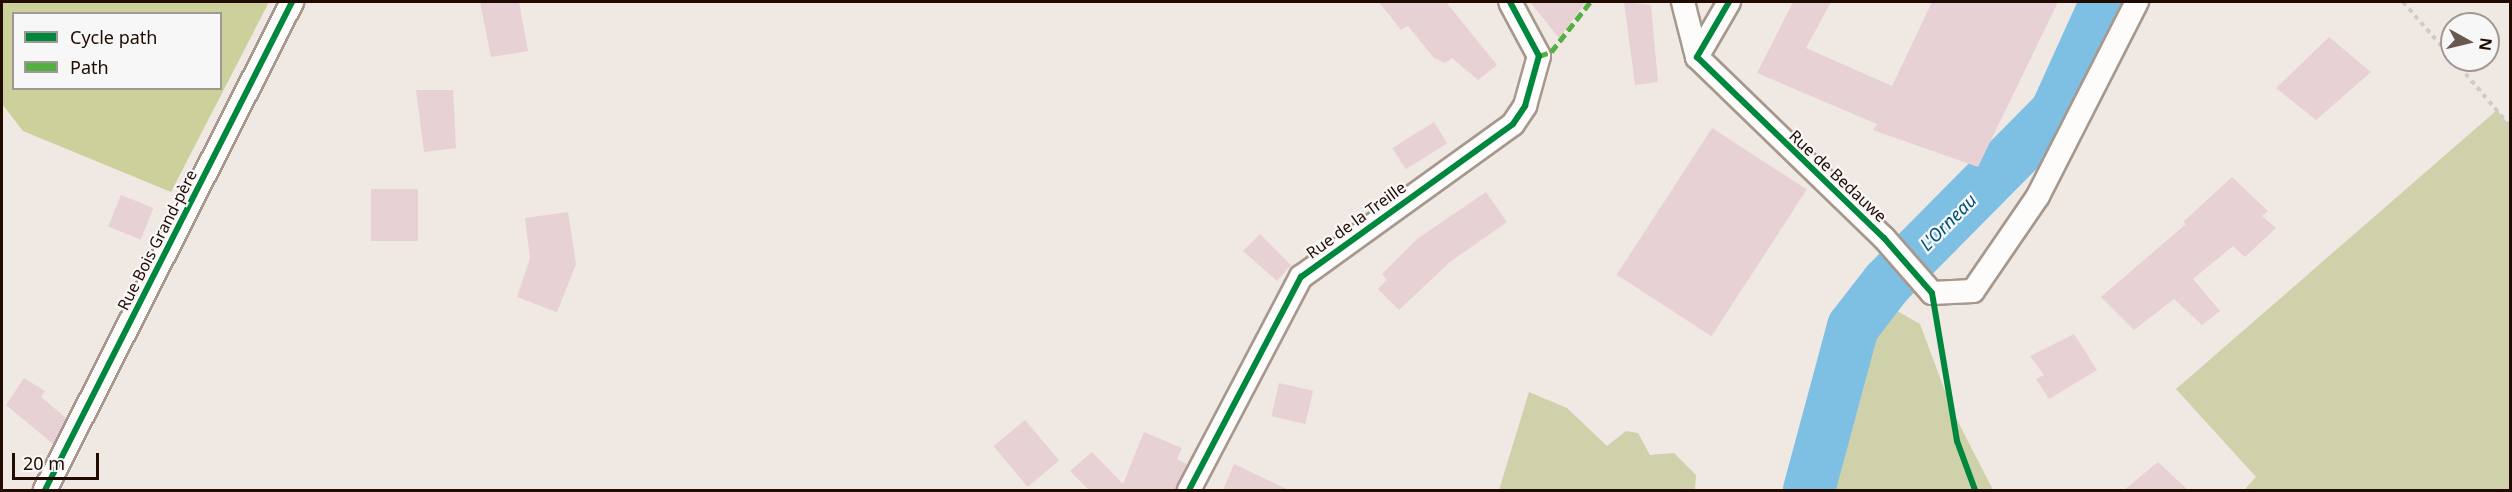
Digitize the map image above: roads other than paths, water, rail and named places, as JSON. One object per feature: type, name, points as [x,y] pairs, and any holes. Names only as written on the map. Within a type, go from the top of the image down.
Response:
[{"type":"street","name":"Rue Bois Grand-père","points":[[45,490],[292,2]]},
{"type":"street","name":"Rue de la Treille","points":[[1189,490],[1301,277],[1513,124],[1525,106],[1539,56],[1510,2]]},
{"type":"street","points":[[1683,2],[1697,57]]},
{"type":"street","points":[[1697,57],[1729,2]]},
{"type":"street","name":"Rue de Bedauwe","points":[[1697,57],[1884,238],[1932,293],[1973,291],[2038,196],[2137,2]]},
{"type":"waterway","name":"L'Orneau","points":[[1809,490],[1853,327],[1887,283],[2056,112],[2106,2]]}]
